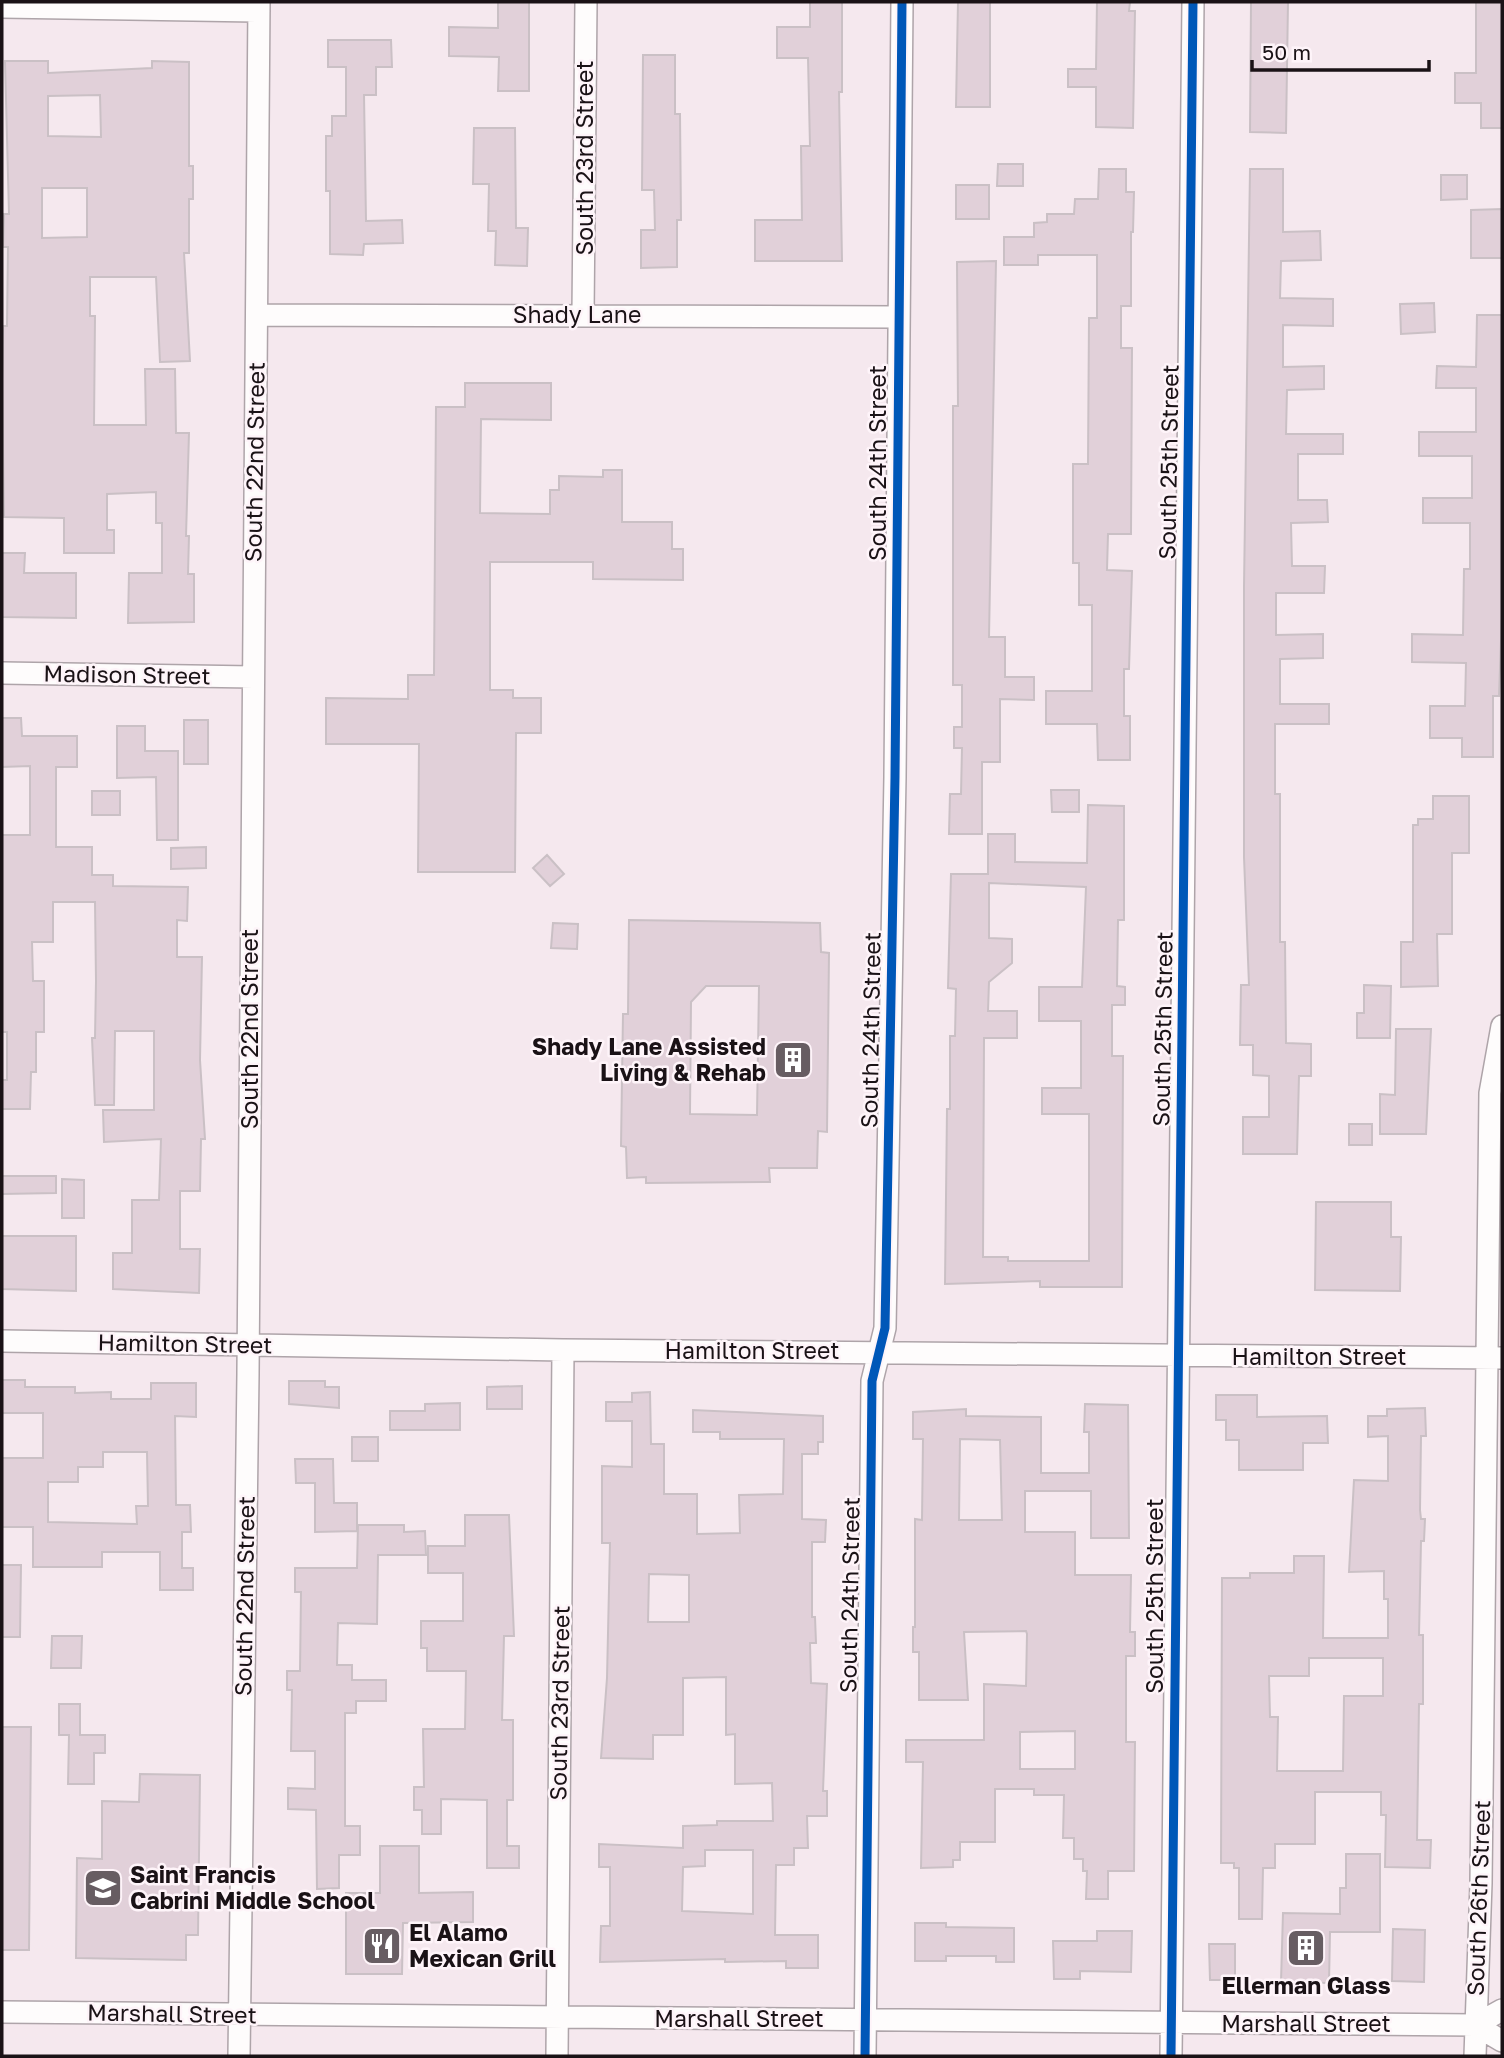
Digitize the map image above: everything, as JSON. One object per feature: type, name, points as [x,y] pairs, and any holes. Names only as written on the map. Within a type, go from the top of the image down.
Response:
[{"type":"street","name":"South 23rd Street","points":[[583,315],[586,2]]},
{"type":"street","name":"South 24th Street","points":[[865,2056],[872,1381],[885,1328],[895,777],[902,2]]},
{"type":"street","name":"South 25th Street","points":[[1171,2056],[1193,2]]},
{"type":"street","points":[[2,7],[259,6]]},
{"type":"street","name":"South 22nd Street","points":[[239,2056],[259,6]]},
{"type":"street","name":"Shady Lane","points":[[257,315],[898,317]]},
{"type":"street","name":"Madison Street","points":[[2,673],[253,677]]},
{"type":"street","name":"South 26th Street","points":[[1475,2056],[1495,1358],[1490,1093],[1502,1027]]},
{"type":"street","name":"Hamilton Street","points":[[2,1341],[564,1350],[1495,1358]]},
{"type":"street","name":"South 23rd Street","points":[[558,2056],[564,1350]]},
{"type":"street","name":"Marshall Street","points":[[2,2012],[1475,2025],[1502,2010]]},
{"type":"street","points":[[1475,2025],[1502,2041]]},
{"type":"building","points":[[498,2],[529,2],[529,91],[498,91],[499,57],[449,56],[449,27],[498,28]]},
{"type":"building","points":[[810,2],[842,2],[842,92],[839,92],[842,261],[755,261],[755,220],[802,220],[801,146],[810,146],[808,58],[777,58],[777,27],[810,27]]},
{"type":"building","points":[[958,2],[990,2],[990,107],[956,107]]},
{"type":"building","points":[[1097,2],[1130,2],[1129,11],[1135,11],[1133,128],[1096,127],[1096,87],[1068,87],[1068,69],[1096,69]]},
{"type":"building","points":[[1251,2],[1288,2],[1286,133],[1250,132]]},
{"type":"building","points":[[1476,2],[1502,2],[1502,128],[1481,128],[1481,103],[1455,103],[1455,73],[1476,73]]},
{"type":"building","points":[[328,40],[391,40],[392,67],[376,67],[376,95],[364,95],[366,221],[402,220],[403,243],[364,244],[363,255],[330,254],[330,191],[326,191],[326,136],[332,136],[332,116],[346,116],[346,67],[328,67]]},
{"type":"building","points":[[643,55],[675,55],[675,114],[680,114],[681,220],[677,220],[677,267],[641,268],[641,230],[655,230],[654,190],[642,190]]},
{"type":"building","points":[[5,61],[48,61],[48,73],[152,68],[152,61],[189,62],[189,166],[193,166],[193,199],[189,199],[189,253],[184,253],[190,361],[160,362],[156,277],[90,277],[90,316],[95,316],[94,425],[146,425],[145,369],[175,369],[176,433],[189,433],[186,536],[189,536],[188,574],[194,574],[194,622],[128,623],[129,573],[162,573],[162,523],[156,523],[156,492],[107,494],[107,530],[114,530],[114,553],[64,553],[64,518],[4,517],[2,380],[3,326],[7,326],[8,247],[3,247],[4,214],[9,214]],"holes":[[[100,95],[101,137],[48,136],[48,96]],[[42,188],[87,188],[87,237],[42,238]]]},
{"type":"building","points":[[474,128],[515,128],[516,228],[528,228],[527,266],[495,265],[496,231],[488,231],[489,184],[473,184]]},
{"type":"building","points":[[998,164],[1023,164],[1023,186],[997,186]]},
{"type":"building","points":[[1099,169],[1126,169],[1126,192],[1134,192],[1131,306],[1121,306],[1121,348],[1132,348],[1131,534],[1108,534],[1107,570],[1132,571],[1129,669],[1124,669],[1124,716],[1130,716],[1130,760],[1098,760],[1097,724],[1046,724],[1046,691],[1092,691],[1092,605],[1079,605],[1079,563],[1073,563],[1073,464],[1088,464],[1089,318],[1097,318],[1097,255],[1038,255],[1038,265],[1004,265],[1004,237],[1034,237],[1034,223],[1047,222],[1047,214],[1074,214],[1075,199],[1098,199]]},
{"type":"building","points":[[1250,169],[1283,169],[1283,232],[1320,231],[1321,260],[1281,261],[1280,298],[1333,299],[1333,326],[1283,325],[1283,367],[1324,366],[1324,389],[1287,390],[1286,434],[1343,434],[1343,454],[1298,454],[1298,500],[1327,500],[1328,522],[1291,523],[1292,566],[1325,566],[1324,593],[1276,593],[1276,635],[1323,634],[1323,658],[1280,659],[1280,704],[1329,704],[1329,724],[1275,724],[1275,794],[1280,794],[1280,942],[1285,942],[1286,1043],[1311,1044],[1311,1076],[1299,1076],[1297,1154],[1243,1154],[1243,1117],[1269,1117],[1269,1076],[1253,1075],[1253,1045],[1240,1045],[1241,985],[1249,985],[1244,857],[1244,587]]},
{"type":"building","points":[[1441,175],[1467,175],[1467,199],[1441,200]]},
{"type":"building","points":[[956,185],[989,185],[989,219],[956,219]]},
{"type":"building","points":[[1502,209],[1502,258],[1471,258],[1471,210]]},
{"type":"building","points":[[996,261],[989,637],[1005,637],[1005,677],[1034,677],[1034,700],[1000,699],[1000,762],[982,762],[982,834],[949,834],[950,794],[961,794],[962,748],[954,748],[954,727],[962,727],[962,685],[953,685],[953,406],[958,406],[957,262]]},
{"type":"building","points":[[1434,303],[1435,332],[1401,334],[1400,304]]},
{"type":"building","points":[[1477,315],[1502,315],[1502,613],[1499,696],[1493,696],[1493,757],[1462,757],[1462,738],[1430,738],[1430,706],[1465,706],[1466,663],[1412,662],[1412,634],[1463,635],[1464,569],[1470,569],[1470,523],[1423,523],[1423,498],[1472,498],[1472,456],[1419,456],[1419,432],[1476,432],[1476,388],[1436,388],[1437,366],[1476,367]]},
{"type":"building","points":[[465,383],[551,383],[551,420],[481,419],[480,513],[550,514],[550,490],[559,490],[559,476],[603,477],[603,470],[622,470],[622,522],[672,522],[672,549],[683,549],[683,580],[593,579],[593,562],[490,562],[490,690],[513,690],[513,698],[541,698],[541,733],[516,733],[515,872],[418,872],[419,744],[326,744],[326,698],[408,699],[408,675],[434,675],[436,407],[465,407]]},
{"type":"building","points":[[2,553],[25,553],[24,573],[76,573],[76,618],[2,617]]},
{"type":"building","points":[[2,718],[21,718],[22,736],[77,736],[77,767],[56,767],[56,847],[92,847],[92,875],[113,875],[113,886],[188,887],[187,921],[177,920],[177,957],[202,957],[200,1060],[205,1139],[201,1139],[200,1191],[180,1191],[180,1249],[200,1249],[199,1293],[113,1289],[113,1253],[132,1253],[132,1200],[159,1200],[161,1139],[104,1142],[103,1110],[154,1110],[154,1031],[115,1031],[114,1105],[95,1105],[92,1038],[95,1038],[95,902],[53,902],[53,942],[32,942],[33,981],[44,981],[44,1032],[36,1032],[36,1072],[31,1072],[30,1109],[2,1109],[2,1080],[7,1080],[7,1032],[2,1032],[2,835],[30,835],[30,766],[2,767]]},
{"type":"building","points":[[184,720],[208,720],[208,764],[184,764]]},
{"type":"building","points":[[117,726],[145,726],[145,751],[178,751],[178,840],[157,840],[156,777],[117,778]]},
{"type":"building","points":[[1051,790],[1079,790],[1079,812],[1052,812]]},
{"type":"building","points":[[92,791],[120,791],[120,815],[92,815]]},
{"type":"building","points":[[1433,796],[1469,796],[1469,853],[1452,853],[1452,934],[1437,934],[1438,986],[1401,987],[1401,942],[1413,942],[1413,825],[1418,825],[1418,819],[1433,819]]},
{"type":"building","points":[[1088,805],[1124,806],[1124,920],[1118,920],[1117,986],[1125,987],[1125,1005],[1112,1005],[1112,1056],[1123,1056],[1122,1287],[1040,1287],[1040,1281],[945,1284],[947,1109],[950,1109],[950,1036],[955,1036],[956,989],[948,988],[951,874],[988,874],[988,834],[1015,834],[1015,862],[1087,863]],"holes":[[[989,883],[1086,887],[1082,987],[1039,987],[1039,1021],[1081,1021],[1081,1088],[1042,1088],[1042,1114],[1089,1114],[1089,1261],[1008,1261],[1008,1257],[983,1257],[984,1038],[1017,1038],[1017,1011],[988,1011],[989,982],[1012,963],[1012,939],[989,938]]]},
{"type":"building","points":[[206,847],[206,868],[171,869],[171,848]]},
{"type":"building","points":[[547,855],[564,874],[550,886],[533,868]]},
{"type":"building","name":"Shady Lane Assisted Living & Rehab","points":[[629,920],[820,923],[821,952],[829,953],[827,1132],[818,1131],[817,1168],[769,1168],[770,1182],[646,1183],[646,1177],[627,1178],[626,1147],[621,1146],[623,1014],[628,1014]],"holes":[[[706,986],[759,986],[757,1115],[690,1114],[691,1002]]]},
{"type":"building","points":[[553,923],[578,924],[577,949],[551,948]]},
{"type":"building","points":[[1364,985],[1391,986],[1390,1038],[1357,1038],[1357,1013],[1364,1013]]},
{"type":"building","points":[[1396,1029],[1431,1029],[1426,1134],[1380,1134],[1380,1094],[1395,1095]]},
{"type":"building","points":[[1349,1124],[1372,1124],[1372,1145],[1349,1145]]},
{"type":"building","points":[[2,1176],[56,1176],[56,1193],[2,1194]]},
{"type":"building","points":[[62,1179],[84,1180],[84,1218],[62,1218]]},
{"type":"building","points":[[1316,1202],[1391,1202],[1391,1237],[1401,1237],[1400,1291],[1315,1290]]},
{"type":"building","points":[[2,1236],[76,1236],[76,1291],[2,1289]]},
{"type":"building","points":[[2,1380],[25,1380],[25,1387],[75,1387],[75,1393],[111,1392],[111,1399],[151,1399],[151,1383],[196,1383],[196,1417],[175,1416],[176,1505],[190,1505],[191,1532],[182,1532],[182,1568],[193,1568],[193,1590],[160,1590],[160,1552],[102,1552],[102,1567],[33,1567],[33,1527],[2,1527],[2,1458],[43,1458],[43,1413],[2,1413]],"holes":[[[103,1452],[147,1452],[148,1506],[136,1506],[137,1524],[48,1522],[48,1482],[78,1482],[78,1467],[103,1467]]]},
{"type":"building","points":[[289,1381],[325,1381],[325,1387],[339,1387],[339,1408],[289,1404]]},
{"type":"building","points":[[522,1386],[522,1409],[487,1409],[487,1387]]},
{"type":"building","points":[[650,1392],[651,1444],[664,1444],[664,1494],[697,1494],[697,1534],[740,1533],[739,1495],[783,1494],[784,1439],[720,1439],[720,1432],[693,1432],[693,1410],[823,1416],[823,1442],[818,1442],[818,1454],[802,1454],[802,1519],[826,1520],[825,1542],[812,1542],[812,1617],[815,1617],[816,1643],[810,1643],[811,1683],[827,1684],[823,1791],[827,1791],[827,1816],[807,1816],[808,1848],[794,1848],[794,1865],[776,1865],[775,1935],[818,1935],[818,1968],[786,1968],[786,1961],[725,1962],[725,1959],[600,1962],[601,1926],[610,1926],[610,1867],[599,1867],[599,1844],[683,1848],[683,1826],[717,1825],[717,1821],[773,1821],[772,1783],[735,1784],[735,1734],[726,1735],[726,1677],[683,1678],[683,1735],[653,1735],[653,1759],[601,1758],[607,1678],[610,1543],[602,1543],[602,1466],[632,1467],[632,1421],[606,1421],[606,1402],[632,1402],[632,1393]],"holes":[[[649,1574],[689,1575],[689,1622],[648,1622]],[[705,1850],[753,1850],[753,1914],[682,1911],[683,1867],[705,1866]]]},
{"type":"building","points":[[1216,1395],[1257,1395],[1257,1417],[1327,1416],[1328,1443],[1303,1443],[1303,1470],[1239,1470],[1239,1440],[1226,1440],[1226,1420],[1216,1420]]},
{"type":"building","points":[[460,1403],[460,1430],[390,1430],[390,1411],[425,1411],[425,1404]]},
{"type":"building","points":[[1085,1404],[1128,1405],[1129,1538],[1091,1538],[1091,1491],[1025,1491],[1025,1532],[1075,1532],[1075,1575],[1131,1575],[1130,1632],[1135,1632],[1135,1656],[1126,1656],[1126,1742],[1135,1742],[1134,1871],[1108,1871],[1108,1899],[1086,1899],[1087,1871],[1083,1871],[1083,1859],[1074,1859],[1074,1838],[1063,1838],[1064,1795],[1034,1795],[1034,1789],[995,1789],[995,1842],[960,1842],[960,1860],[953,1860],[953,1867],[921,1868],[923,1762],[906,1762],[906,1740],[984,1740],[984,1684],[1026,1686],[1026,1631],[964,1632],[968,1700],[919,1700],[919,1652],[913,1652],[913,1627],[915,1519],[922,1520],[923,1439],[913,1439],[913,1412],[966,1409],[966,1416],[1041,1417],[1041,1473],[1089,1473],[1089,1432],[1084,1432]],"holes":[[[960,1439],[1000,1440],[1002,1520],[959,1520]],[[1075,1731],[1075,1769],[1020,1769],[1020,1732]]]},
{"type":"building","points":[[1425,1408],[1426,1436],[1421,1436],[1420,1510],[1421,1519],[1425,1519],[1424,1541],[1421,1541],[1419,1635],[1423,1635],[1423,1704],[1419,1704],[1417,1840],[1431,1840],[1430,1868],[1385,1867],[1386,1815],[1381,1815],[1381,1792],[1315,1792],[1315,1844],[1275,1844],[1275,1868],[1263,1868],[1262,1919],[1239,1919],[1239,1868],[1234,1868],[1234,1863],[1221,1863],[1222,1578],[1250,1578],[1250,1573],[1294,1573],[1294,1556],[1324,1556],[1323,1638],[1388,1638],[1388,1599],[1384,1599],[1384,1571],[1349,1572],[1354,1480],[1388,1481],[1388,1436],[1368,1437],[1368,1416],[1387,1416],[1387,1409]],"holes":[[[1309,1658],[1383,1658],[1383,1696],[1344,1696],[1343,1771],[1277,1771],[1278,1717],[1270,1717],[1269,1676],[1309,1676]]]},
{"type":"building","points":[[352,1437],[378,1437],[378,1461],[352,1461]]},
{"type":"building","points":[[295,1459],[333,1459],[334,1503],[357,1503],[357,1531],[315,1532],[315,1483],[296,1483]]},
{"type":"building","points":[[465,1515],[509,1515],[514,1636],[504,1636],[502,1720],[513,1720],[513,1800],[507,1800],[507,1846],[519,1846],[519,1868],[487,1868],[487,1800],[441,1799],[441,1834],[422,1834],[422,1810],[414,1810],[414,1787],[424,1787],[423,1729],[465,1729],[466,1671],[427,1671],[427,1648],[421,1648],[421,1621],[463,1621],[463,1573],[428,1573],[428,1546],[465,1546]]},
{"type":"building","points":[[358,1525],[404,1525],[404,1532],[425,1531],[426,1555],[378,1555],[377,1624],[338,1623],[337,1665],[352,1665],[352,1680],[386,1680],[386,1701],[356,1701],[356,1713],[345,1713],[345,1826],[360,1826],[360,1855],[339,1855],[339,1888],[317,1889],[316,1810],[288,1809],[288,1788],[315,1789],[315,1751],[291,1751],[292,1690],[287,1690],[287,1671],[300,1671],[301,1592],[295,1592],[295,1568],[357,1568]]},
{"type":"building","points":[[2,1565],[21,1565],[20,1637],[2,1637]]},
{"type":"building","points":[[52,1636],[82,1636],[81,1668],[51,1668]]},
{"type":"building","points":[[59,1704],[80,1704],[80,1735],[105,1735],[105,1753],[94,1753],[94,1784],[68,1784],[69,1735],[59,1735]]},
{"type":"building","points":[[2,1727],[31,1727],[29,1950],[2,1950]]},
{"type":"building","points":[[140,1774],[200,1775],[198,1935],[186,1935],[186,1960],[76,1958],[77,1858],[102,1859],[102,1801],[139,1802]]},
{"type":"building","points":[[380,1846],[419,1846],[419,1893],[473,1892],[473,1922],[403,1923],[402,1974],[346,1974],[346,1893],[380,1893]]},
{"type":"building","points":[[1346,1854],[1380,1854],[1380,1932],[1330,1932],[1329,1983],[1281,1982],[1283,1913],[1340,1914],[1340,1888],[1346,1888]]},
{"type":"building","points":[[915,1923],[946,1923],[946,1927],[1014,1928],[1014,1962],[996,1962],[996,1956],[946,1956],[946,1961],[915,1961]]},
{"type":"building","points":[[1393,1929],[1425,1930],[1424,1982],[1392,1981]]},
{"type":"building","points":[[1097,1931],[1132,1931],[1131,1972],[1080,1971],[1080,1979],[1054,1979],[1053,1941],[1097,1941]]},
{"type":"building","points":[[1209,1944],[1235,1944],[1235,1980],[1210,1980]]},
{"type":"cycle path","points":[[865,2056],[872,1381],[885,1328],[895,777],[902,2]]},
{"type":"cycle path","points":[[1171,2056],[1193,2]]},
{"type":"place","name":"Shady Lane Assisted Living & Rehab","points":[[793,1060]]},
{"type":"place","name":"Saint Francis Cabrini Middle School","points":[[103,1888]]},
{"type":"place","name":"El Alamo Mexican Grill","points":[[382,1946]]},
{"type":"place","name":"Ellerman Glass","points":[[1306,1948]]}]
